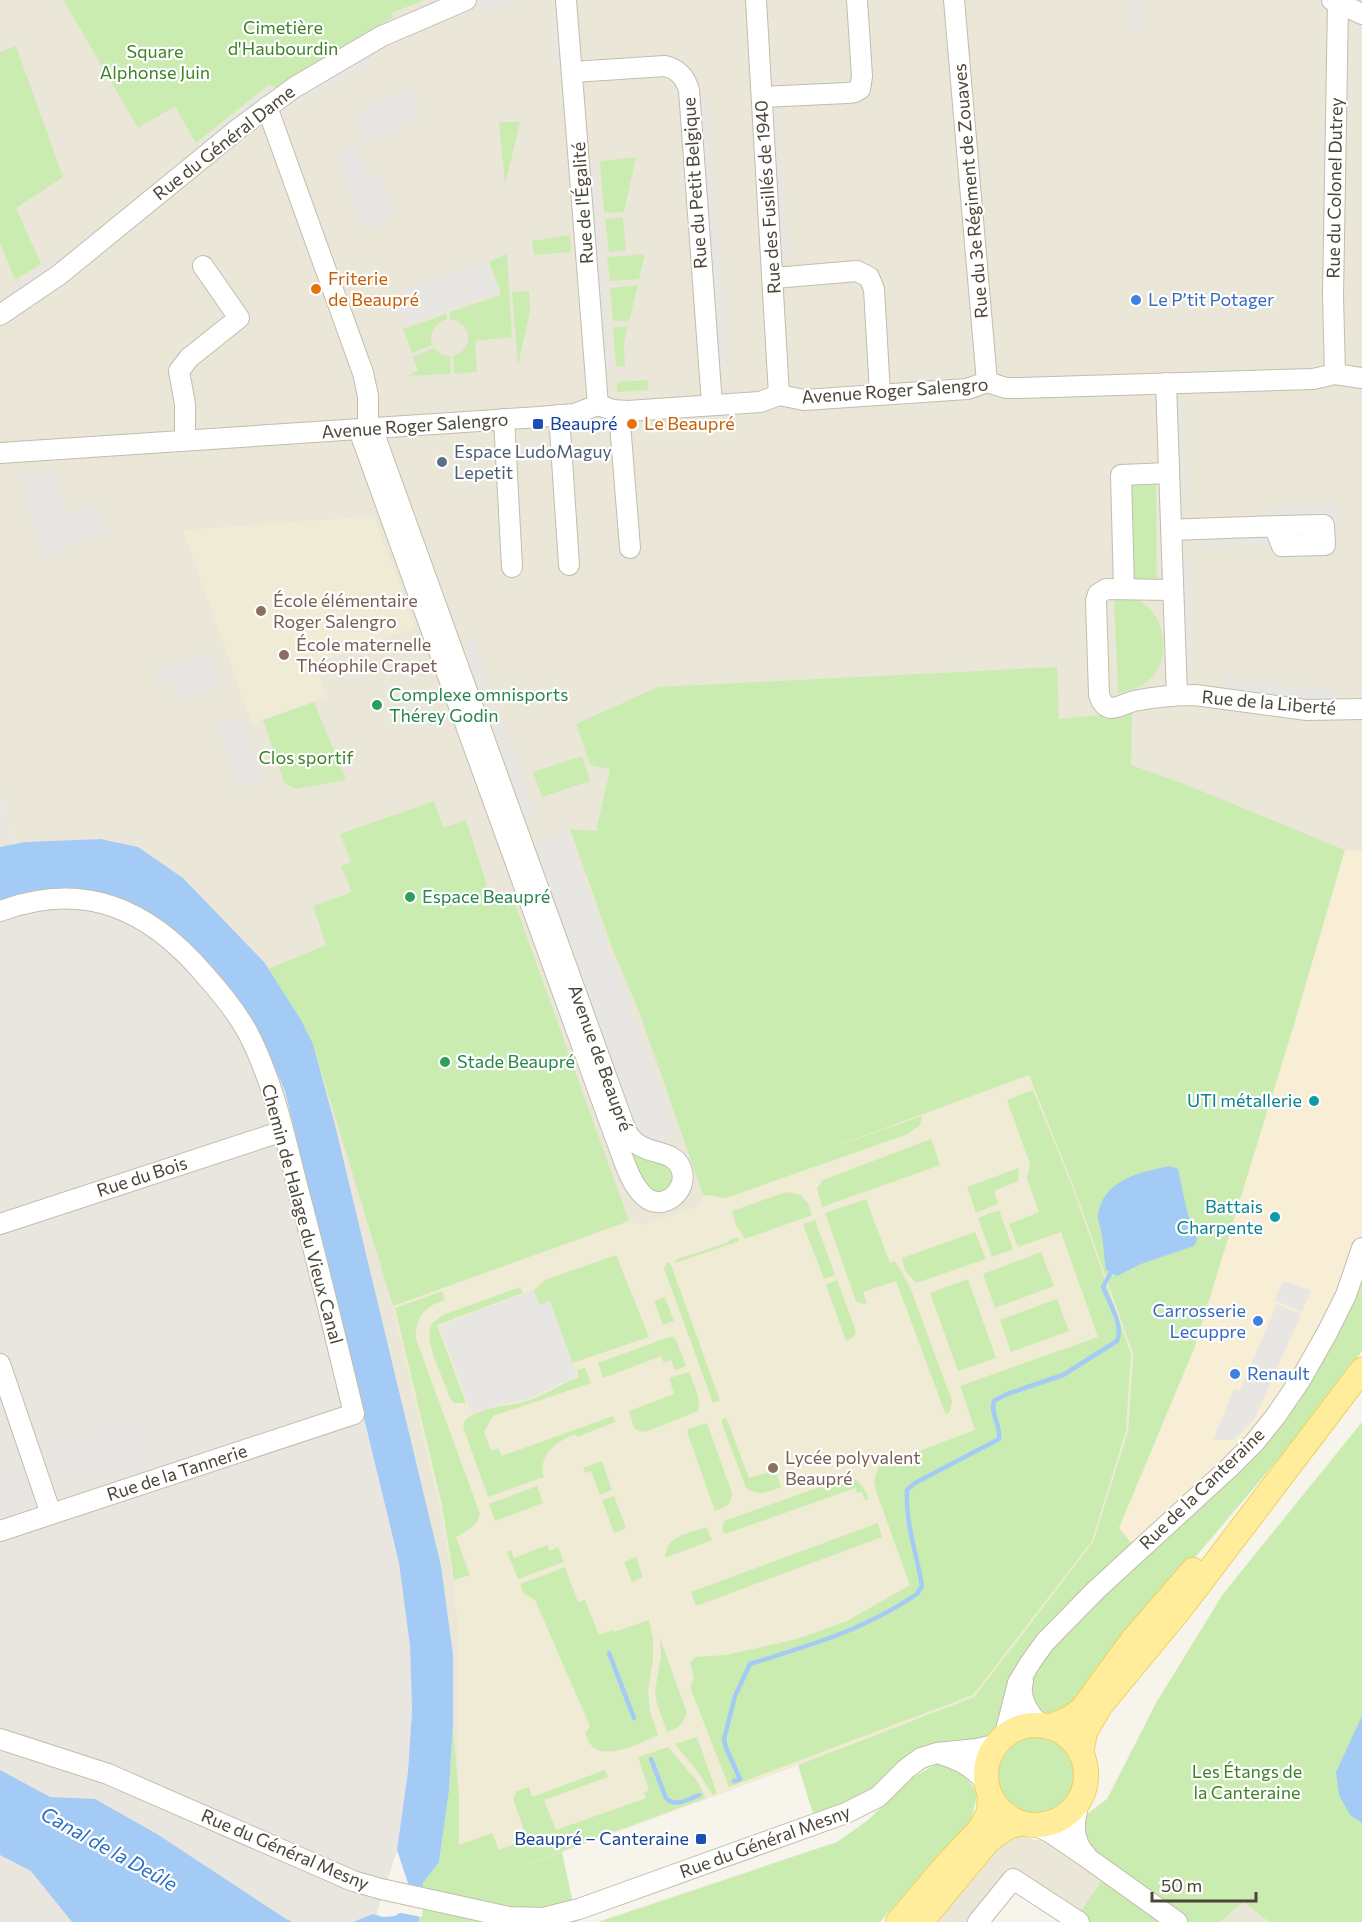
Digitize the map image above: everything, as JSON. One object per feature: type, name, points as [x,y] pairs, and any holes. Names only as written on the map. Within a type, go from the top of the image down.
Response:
[{"type":"main road","points":[[921,1922],[989,1840],[1008,1827],[1047,1824],[1058,1820],[1079,1801],[1086,1781],[1082,1754],[1085,1732],[1095,1713],[1181,1608],[1362,1370]]},
{"type":"main road","points":[[898,1922],[980,1829],[988,1812],[988,1763],[1001,1741],[1020,1728],[1045,1726],[1070,1718],[1082,1709],[1156,1611],[1286,1469]]},
{"type":"main road","points":[[1045,1726],[1068,1737],[1082,1754]]},
{"type":"main road","points":[[989,1789],[1003,1812],[1028,1824]]},
{"type":"street","name":"Rue du Général Dame","points":[[0,315],[58,275],[267,107],[372,41],[466,0]]},
{"type":"street","name":"Rue de l'Égalité","points":[[566,0],[598,405]]},
{"type":"street","name":"Rue des Fusillés de 1940","points":[[756,0],[774,278],[779,395]]},
{"type":"street","points":[[762,97],[852,93],[860,88],[862,76],[857,0]]},
{"type":"street","name":"Rue du 3e Régiment de Zouaves","points":[[954,0],[987,382]]},
{"type":"street","points":[[1335,1],[1362,14]]},
{"type":"street","name":"Rue du Colonel Dutrey","points":[[1335,1],[1333,296],[1335,374]]},
{"type":"street","name":"Rue du Petit Belgique","points":[[573,72],[665,66],[676,70],[686,81],[712,405]]},
{"type":"street","points":[[267,107],[363,373],[368,396],[367,429]]},
{"type":"street","points":[[185,440],[185,404],[178,376],[179,371],[189,358],[239,318],[203,266]]},
{"type":"street","points":[[774,278],[857,272],[869,277],[874,289],[880,394]]},
{"type":"street","name":"Avenue Roger Salengro","points":[[0,453],[574,414],[598,405],[619,411],[760,402],[779,395],[804,399],[967,389],[987,382],[1006,388],[1314,379],[1335,374],[1362,378]]},
{"type":"street","points":[[1166,383],[1177,695]]},
{"type":"street","points":[[619,411],[630,548]]},
{"type":"street","points":[[559,415],[569,565]]},
{"type":"street","points":[[504,419],[512,567]]},
{"type":"street","name":"Avenue de Beaupré","points":[[367,429],[626,1131],[637,1145],[669,1156],[681,1167],[683,1178],[680,1189],[666,1202],[652,1201],[639,1191],[614,1134],[367,429]]},
{"type":"street","points":[[1169,473],[1121,475],[1124,590],[1173,590]]},
{"type":"street","points":[[1171,530],[1274,526]]},
{"type":"street","name":"Rue de la Liberté","points":[[1124,590],[1101,591],[1096,597],[1100,699],[1107,706],[1111,708],[1143,699],[1195,695],[1307,710],[1362,710]]},
{"type":"street","name":"Chemin de Halage du Vieux Canal","points":[[0,911],[40,899],[88,901],[134,914],[186,952],[238,1016],[261,1064],[284,1131],[354,1414]]},
{"type":"street","name":"Rue du Bois","points":[[0,1224],[284,1131]]},
{"type":"street","name":"Rue de la Canteraine","points":[[1001,1741],[1010,1719],[1015,1691],[1030,1663],[1050,1637],[1082,1603],[1230,1467],[1265,1430],[1301,1379],[1327,1334],[1346,1295],[1362,1248]]},
{"type":"street","points":[[0,1364],[51,1514]]},
{"type":"street","name":"Rue de la Tannerie","points":[[0,1532],[354,1414]]},
{"type":"street","points":[[1024,1673],[1021,1686],[1023,1701],[1045,1726]]},
{"type":"street","name":"Rue du Général Mesny","points":[[0,1739],[108,1774],[353,1881],[487,1913],[523,1918],[554,1916],[579,1909],[861,1807],[878,1797],[913,1763],[928,1755],[977,1749],[1001,1741]]},
{"type":"street","points":[[937,1753],[954,1758],[968,1766],[989,1789]]},
{"type":"street","points":[[1079,1801],[1074,1822],[1076,1840],[1089,1859]]},
{"type":"street","points":[[1028,1824],[1051,1833],[1178,1922]]},
{"type":"street","points":[[978,1922],[1013,1879],[1079,1922]]},
{"type":"shaded area","points":[[0,0],[63,0],[138,128],[175,107],[196,143],[270,84],[274,88],[392,17],[392,13],[425,0],[1362,0],[1362,851],[1345,850],[1182,784],[974,1697],[798,1765],[489,1879],[458,1849],[459,1795],[453,1724],[453,1654],[441,1566],[138,847],[101,839],[15,844],[0,795]]},
{"type":"shaded area","points":[[483,0],[515,0],[480,13],[475,3]]},
{"type":"shaded area","points":[[1129,0],[1139,0],[1141,28],[1132,29]]},
{"type":"shaded area","points":[[562,16],[566,63],[556,64],[551,17]]},
{"type":"shaded area","points":[[374,46],[380,55],[296,107],[290,98]]},
{"type":"shaded area","points":[[411,87],[420,106],[414,109],[418,119],[367,143],[356,112]]},
{"type":"shaded area","points":[[267,89],[264,103],[207,149],[201,142]]},
{"type":"shaded area","points":[[707,100],[729,366],[717,367],[695,101]]},
{"type":"shaded area","points":[[779,116],[788,258],[778,258],[769,117]]},
{"type":"shaded area","points":[[357,144],[368,174],[378,172],[392,214],[383,217],[385,223],[364,231],[337,150]]},
{"type":"shaded area","points":[[596,167],[612,368],[601,369],[585,168]]},
{"type":"shaded area","points":[[60,254],[65,254],[64,265],[0,309],[0,297]]},
{"type":"shaded area","points":[[489,262],[500,291],[402,325],[396,309],[402,303],[399,293]]},
{"type":"shaded area","points":[[1173,407],[1185,407],[1187,507],[1176,508]]},
{"type":"shaded area","points":[[56,473],[58,494],[67,515],[94,504],[107,531],[46,557],[26,510],[23,475]]},
{"type":"shaded area","points":[[1336,505],[1337,554],[1286,555],[1270,530],[1270,508]]},
{"type":"shaded area","points":[[374,516],[415,628],[315,664],[327,697],[252,724],[183,530]]},
{"type":"shaded area","points":[[1266,534],[1274,545],[1205,547],[1197,537]]},
{"type":"shaded area","points":[[1188,557],[1192,671],[1181,671],[1178,558]]},
{"type":"shaded area","points":[[473,638],[537,819],[526,822],[463,641]]},
{"type":"shaded area","points":[[212,653],[223,685],[179,700],[172,680],[159,684],[155,672]]},
{"type":"shaded area","points":[[1227,678],[1286,687],[1339,689],[1339,704],[1224,694]]},
{"type":"shaded area","points":[[244,718],[265,778],[237,787],[217,727]]},
{"type":"shaded area","points":[[0,795],[15,844],[0,847]]},
{"type":"shaded area","points":[[566,831],[677,1135],[655,1143],[637,1137],[528,847]]},
{"type":"shaded area","points":[[1345,850],[1362,851],[1362,1280],[1353,1303],[1324,1356],[1142,1557],[1119,1528],[1194,1349]]},
{"type":"shaded area","points":[[62,888],[109,896],[243,1010],[270,1057],[285,1091],[399,1563],[410,1646],[412,1711],[408,1771],[397,1850],[374,1922],[0,1922],[0,900],[24,891]]},
{"type":"shaded area","name":"Lycée polyvalent Beaupré","points":[[1029,1075],[1075,1190],[1133,1354],[1128,1431],[1093,1542],[974,1697],[798,1765],[489,1879],[458,1849],[458,1627],[439,1505],[393,1306],[629,1221],[641,1225],[698,1206],[703,1195]]},
{"type":"shaded area","points":[[1283,1281],[1311,1290],[1302,1312],[1274,1300]]},
{"type":"shaded area","points":[[534,1290],[539,1305],[550,1301],[577,1376],[525,1400],[500,1404],[472,1413],[439,1326]]},
{"type":"shaded area","points":[[1277,1304],[1301,1314],[1254,1420],[1234,1440],[1213,1440],[1234,1389],[1240,1390]]},
{"type":"shaded area","points":[[137,1419],[151,1462],[98,1481],[92,1463],[52,1476],[43,1450]]},
{"type":"shaded area","points":[[19,1461],[30,1499],[28,1504],[0,1514],[0,1469]]},
{"type":"shaded area","points":[[1079,1820],[1082,1842],[1113,1864],[1073,1922],[1014,1889],[986,1922],[929,1922],[999,1840],[1018,1833],[1034,1840],[1044,1839]]},
{"type":"shaded area","points":[[1243,1902],[1269,1922],[1220,1922]]},
{"type":"green space","name":"Square Alphonse Juin","points":[[63,0],[425,0],[392,13],[393,17],[274,88],[270,84],[196,143],[175,107],[138,128]]},
{"type":"green space","points":[[16,46],[63,177],[16,208],[41,264],[15,280],[0,243],[0,52]]},
{"type":"green space","points":[[499,122],[520,122],[505,185]]},
{"type":"green space","points":[[636,157],[624,212],[604,213],[600,161]]},
{"type":"green space","points":[[623,217],[626,250],[609,252],[605,219]]},
{"type":"green space","points":[[570,235],[571,252],[534,255],[532,241]]},
{"type":"green space","points":[[507,254],[512,337],[475,341],[477,372],[454,374],[453,356],[465,348],[468,336],[463,325],[450,319],[450,312],[501,295],[489,262]]},
{"type":"green space","points":[[645,254],[639,279],[610,281],[607,257]]},
{"type":"green space","points":[[638,285],[629,321],[613,321],[610,288]]},
{"type":"green space","points":[[529,291],[530,311],[518,366],[512,292]]},
{"type":"green space","points":[[446,314],[447,319],[434,329],[431,336],[432,345],[412,353],[403,329]]},
{"type":"green space","points":[[628,326],[624,343],[625,366],[616,367],[613,328]]},
{"type":"green space","points":[[434,348],[442,355],[450,356],[451,374],[407,376],[418,370],[413,357]]},
{"type":"green space","points":[[648,380],[648,390],[617,392],[617,382]]},
{"type":"green space","points":[[1156,484],[1157,580],[1128,580],[1128,485]]},
{"type":"green space","points":[[1114,597],[1133,597],[1152,611],[1161,629],[1164,649],[1162,659],[1153,676],[1139,687],[1118,693]]},
{"type":"green space","points":[[1057,667],[1059,719],[1132,712],[1131,765],[1182,783],[1345,850],[1194,1349],[1119,1528],[1142,1556],[1324,1356],[1353,1303],[1362,1280],[1362,1351],[1306,1426],[1171,1586],[1074,1708],[1050,1715],[1040,1712],[1030,1702],[988,1737],[973,1743],[940,1742],[912,1751],[861,1798],[814,1817],[798,1765],[974,1697],[1093,1542],[1128,1431],[1133,1354],[1075,1190],[1029,1075],[817,1153],[922,1116],[920,1125],[908,1134],[726,1198],[703,1195],[641,1017],[613,950],[570,829],[596,831],[610,769],[590,765],[576,724],[658,687]]},
{"type":"green space","name":"Clos sportif","points":[[314,702],[346,780],[296,789],[284,783],[263,720]]},
{"type":"green space","points":[[582,756],[590,781],[542,797],[533,772]]},
{"type":"green space","name":"Stade Beaupré","points":[[434,801],[444,828],[466,820],[492,901],[511,893],[629,1221],[393,1306],[313,1044],[268,969],[326,945],[313,906],[352,892],[341,866],[351,862],[340,834]]},
{"type":"green space","points":[[1033,1090],[1074,1191],[1131,1354],[1126,1431],[1092,1541],[973,1695],[729,1787],[690,1687],[694,1678],[690,1663],[695,1657],[726,1655],[797,1639],[847,1621],[910,1585],[877,1494],[874,1481],[879,1466],[975,1430],[960,1386],[1098,1337],[1061,1232],[1018,1247],[1009,1224],[1039,1212],[1027,1179],[1030,1164],[1007,1100]]},
{"type":"green space","points":[[931,1139],[940,1165],[822,1207],[817,1188],[823,1180]]},
{"type":"green space","points":[[629,1150],[655,1158],[668,1165],[674,1175],[669,1189],[657,1193],[646,1187]]},
{"type":"green space","points":[[1019,1168],[1018,1181],[994,1191],[998,1204],[976,1213],[967,1187]]},
{"type":"green space","points":[[786,1192],[801,1195],[812,1215],[745,1239],[736,1225],[732,1211]]},
{"type":"green space","points":[[866,1199],[890,1263],[895,1261],[910,1287],[952,1401],[950,1411],[946,1415],[896,1281],[863,1292],[867,1303],[862,1304],[856,1301],[825,1213]]},
{"type":"green space","points":[[999,1210],[1013,1249],[992,1257],[978,1218]]},
{"type":"green space","points":[[815,1220],[835,1275],[824,1279],[803,1224]]},
{"type":"green space","points":[[975,1232],[986,1259],[916,1283],[905,1271],[902,1258]]},
{"type":"green space","points":[[738,1237],[739,1241],[676,1263],[675,1260]]},
{"type":"green space","points":[[1041,1252],[1054,1286],[995,1308],[983,1274]]},
{"type":"green space","points":[[616,1255],[649,1337],[572,1363],[550,1301],[539,1305],[534,1290],[545,1280]]},
{"type":"green space","points":[[670,1262],[720,1401],[713,1403],[664,1268]]},
{"type":"green space","points":[[968,1279],[996,1358],[958,1371],[930,1293]]},
{"type":"green space","points":[[837,1280],[856,1331],[854,1337],[846,1341],[826,1285]]},
{"type":"green space","points":[[520,1287],[523,1293],[437,1325],[466,1403],[454,1403],[450,1398],[430,1343],[429,1335],[432,1324],[443,1315]]},
{"type":"green space","points":[[442,1291],[445,1300],[431,1306],[422,1314],[417,1325],[416,1339],[480,1514],[474,1525],[456,1537],[470,1575],[454,1580],[442,1505],[395,1308]]},
{"type":"green space","points":[[665,1297],[674,1321],[663,1325],[654,1301]]},
{"type":"green space","points":[[1057,1299],[1069,1331],[1011,1352],[1000,1320]]},
{"type":"green space","points":[[669,1337],[676,1340],[686,1366],[675,1370],[671,1360],[664,1363],[661,1356],[603,1378],[598,1363]]},
{"type":"green space","points":[[585,1368],[591,1383],[493,1416],[484,1432],[491,1451],[498,1448],[502,1456],[613,1416],[615,1422],[577,1437],[576,1434],[562,1440],[546,1455],[544,1477],[488,1497],[463,1427],[465,1420],[487,1409],[541,1396],[579,1377],[577,1370]]},
{"type":"green space","points":[[689,1372],[698,1396],[698,1411],[645,1432],[634,1428],[629,1411],[674,1394],[669,1378]]},
{"type":"green space","points":[[726,1417],[749,1478],[775,1470],[781,1487],[759,1493],[746,1488],[721,1421]]},
{"type":"green space","name":"Les Étangs de la Canteraine","points":[[1362,1422],[1362,1922],[1269,1922],[1243,1902],[1220,1922],[1073,1922],[1113,1864],[1082,1842],[1079,1820],[1107,1799],[1156,1703],[1223,1594]]},
{"type":"green space","points":[[707,1423],[732,1493],[727,1505],[715,1511],[687,1432],[688,1429]]},
{"type":"green space","points":[[602,1461],[612,1490],[600,1495],[591,1471],[585,1473],[583,1468]]},
{"type":"green space","points":[[848,1477],[861,1485],[869,1499],[865,1500],[862,1492],[857,1493],[855,1488],[725,1534],[722,1528],[724,1521]]},
{"type":"green space","points":[[537,1486],[543,1503],[495,1521],[489,1504]]},
{"type":"green space","points":[[614,1496],[626,1528],[614,1533],[602,1500]]},
{"type":"green space","points":[[878,1523],[882,1537],[696,1606],[691,1592]]},
{"type":"green space","points":[[706,1527],[712,1540],[665,1558],[669,1544],[674,1540]]},
{"type":"green space","points":[[547,1545],[550,1551],[558,1547],[564,1562],[518,1579],[507,1552],[511,1550],[514,1558]]},
{"type":"green space","points":[[636,1557],[643,1577],[632,1582],[624,1562]]},
{"type":"green space","points":[[565,1567],[578,1602],[585,1600],[599,1635],[649,1620],[653,1639],[653,1660],[648,1690],[650,1712],[658,1735],[625,1749],[606,1752],[598,1750],[589,1742],[585,1733],[590,1726],[535,1600],[524,1594],[520,1584]]},
{"type":"green space","points":[[660,1638],[687,1713],[680,1725],[667,1732],[655,1691],[661,1656]]},
{"type":"green space","points":[[453,1724],[459,1795],[459,1845],[492,1833],[499,1850],[527,1839],[513,1798],[517,1791],[529,1787],[532,1797],[605,1770],[608,1777],[544,1800],[556,1830],[646,1798],[644,1793],[649,1790],[638,1757],[668,1747],[697,1781],[706,1798],[497,1875],[562,1852],[577,1922],[419,1922],[423,1883],[439,1862],[449,1791]]},
{"type":"green space","points":[[1037,1735],[1053,1738],[1066,1747],[1075,1760],[1078,1776],[1075,1792],[1066,1805],[1053,1814],[1037,1817],[1021,1814],[1008,1805],[999,1792],[996,1776],[999,1760],[1008,1747],[1021,1738]]},
{"type":"green space","points":[[697,1737],[717,1794],[713,1795],[675,1744]]},
{"type":"green space","points":[[938,1763],[955,1767],[972,1785],[977,1795],[971,1821],[880,1922],[598,1922],[837,1842],[868,1820],[912,1778]]},
{"type":"water","points":[[101,839],[138,847],[183,878],[264,962],[301,1020],[313,1044],[336,1129],[441,1566],[453,1654],[453,1724],[449,1791],[439,1862],[423,1883],[419,1922],[353,1922],[373,1914],[383,1917],[395,1916],[403,1911],[409,1886],[397,1850],[408,1771],[412,1711],[410,1646],[399,1563],[285,1091],[270,1057],[243,1010],[211,970],[85,891],[42,890],[0,900],[0,847],[25,842]]},
{"type":"water","points":[[1170,1166],[1178,1169],[1187,1211],[1197,1240],[1194,1246],[1141,1264],[1117,1276],[1106,1270],[1098,1217],[1102,1202],[1116,1185],[1125,1179]]},
{"type":"water","points":[[1362,1716],[1362,1823],[1350,1815],[1339,1795],[1336,1772]]},
{"type":"water","name":"Canal de la Deûle","points":[[0,1770],[50,1797],[95,1799],[157,1834],[293,1922],[72,1922],[31,1871],[0,1855]]},
{"type":"pier","points":[[405,1884],[426,1888],[422,1917],[396,1912],[406,1898]]},
{"type":"waterway","points":[[734,1781],[740,1779],[724,1739],[735,1696],[750,1664],[857,1627],[917,1594],[922,1586],[910,1526],[907,1490],[915,1483],[999,1439],[993,1410],[994,1401],[1007,1394],[1063,1375],[1117,1341],[1119,1328],[1103,1287],[1111,1272]]},
{"type":"waterway","points":[[609,1653],[634,1718]]},
{"type":"waterway","points":[[651,1759],[666,1798],[670,1801],[682,1802],[699,1795]]},
{"type":"place","name":"Friterie de Beaupré","points":[[316,289]]},
{"type":"place","name":"Le P’tit Potager","points":[[1136,300]]},
{"type":"place","name":"Beaupré","points":[[538,424]]},
{"type":"place","name":"Le Beaupré","points":[[632,424]]},
{"type":"place","name":"Espace LudoMaguy Lepetit","points":[[442,462]]},
{"type":"place","name":"École élémentaire Roger Salengro","points":[[261,611]]},
{"type":"place","name":"École maternelle Théophile Crapet","points":[[284,655]]},
{"type":"place","name":"Complexe omnisports Thérey Godin","points":[[377,705]]},
{"type":"place","name":"Espace Beaupré","points":[[410,897]]},
{"type":"place","name":"Stade Beaupré","points":[[445,1062]]},
{"type":"place","name":"UTI métallerie","points":[[1314,1101]]},
{"type":"place","name":"Battais Charpente","points":[[1275,1217]]},
{"type":"place","name":"Carrosserie Lecuppre","points":[[1258,1321]]},
{"type":"place","name":"Renault","points":[[1235,1374]]},
{"type":"place","name":"Lycée polyvalent Beaupré","points":[[773,1468]]},
{"type":"place","name":"Beaupré – Canteraine","points":[[701,1839]]},
{"type":"park label","name":"Cimetière d'Haubourdin","points":[[283,38]]}]
